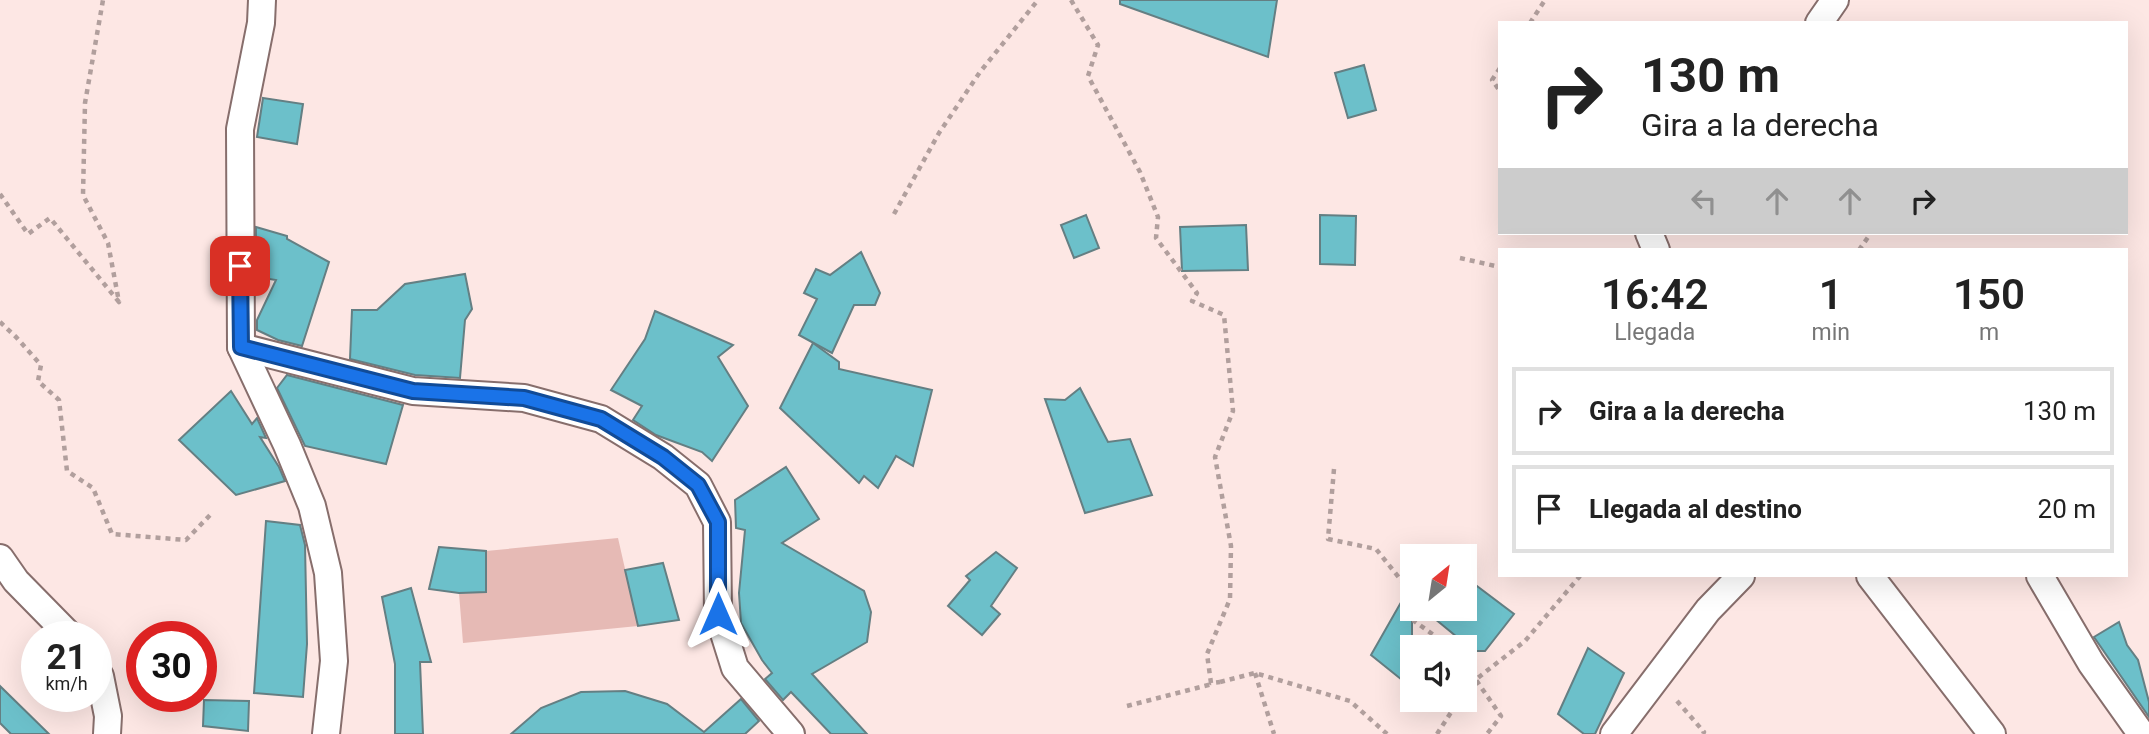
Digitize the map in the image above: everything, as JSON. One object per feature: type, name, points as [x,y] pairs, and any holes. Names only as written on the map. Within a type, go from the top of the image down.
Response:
[{"type":"street","points":[[262,0],[261,23],[240,129],[241,347],[313,506],[328,573],[334,661],[326,734]]},
{"type":"street","points":[[1820,21],[1835,0]]},
{"type":"street","points":[[241,347],[413,391],[524,398],[601,419],[663,457],[698,485],[718,522],[718,614],[735,668],[791,734]]},
{"type":"street","points":[[0,558],[16,581],[55,621]]},
{"type":"street","points":[[1614,734],[1708,610],[1740,577]]},
{"type":"street","points":[[1871,577],[1992,734]]},
{"type":"street","points":[[2041,577],[2091,663],[2144,734]]},
{"type":"street","points":[[107,712],[107,734]]},
{"type":"path","points":[[0,194],[28,234],[50,218],[119,302],[108,243],[83,195],[85,103],[103,0]]},
{"type":"path","points":[[894,214],[939,133],[981,72],[1038,0]]},
{"type":"path","points":[[1070,0],[1098,45],[1088,76],[1140,172],[1158,216],[1156,238],[1197,293],[1192,300],[1224,315],[1233,411],[1215,457],[1231,546],[1230,599],[1207,654],[1211,683],[1220,682]]},
{"type":"path","points":[[1531,21],[1545,0]]},
{"type":"path","points":[[1498,71],[1492,80],[1498,88]]},
{"type":"path","points":[[1460,258],[1498,267]]},
{"type":"path","points":[[0,322],[41,365],[38,381],[59,400],[67,471],[93,488],[112,534],[186,540],[212,513]]},
{"type":"path","points":[[1334,469],[1328,539],[1376,549],[1400,579]]},
{"type":"path","points":[[1487,734],[1502,716],[1477,679],[1525,641],[1579,577]]},
{"type":"path","points":[[1414,621],[1434,635]]},
{"type":"path","points":[[1255,673],[1274,734]]},
{"type":"path","points":[[1127,706],[1255,673],[1350,701],[1387,734]]},
{"type":"path","points":[[1654,681],[1665,687],[1703,734]]},
{"type":"path","points":[[1437,734],[1451,712]]},
{"type":"shaded area","points":[[618,538],[638,626],[463,643],[459,593],[486,592],[486,551]]},
{"type":"building","points":[[1120,0],[1277,0],[1268,57],[1120,4]]},
{"type":"building","points":[[1364,65],[1376,110],[1348,118],[1335,73]]},
{"type":"building","points":[[263,98],[303,104],[297,144],[257,137]]},
{"type":"building","points":[[1086,215],[1099,248],[1074,258],[1061,225]]},
{"type":"building","points":[[1320,215],[1356,216],[1355,265],[1320,264]]},
{"type":"building","points":[[1246,225],[1248,270],[1182,271],[1180,227]]},
{"type":"building","points":[[256,227],[287,236],[287,239],[329,262],[302,346],[278,340],[257,330],[257,320],[276,280],[256,277]]},
{"type":"building","points":[[861,252],[880,293],[875,305],[854,305],[832,353],[799,335],[817,299],[804,293],[816,269],[830,275]]},
{"type":"building","points":[[465,274],[472,309],[465,320],[460,378],[415,375],[350,359],[352,310],[377,310],[405,284]]},
{"type":"building","points":[[655,311],[733,345],[718,357],[748,406],[712,461],[702,452],[656,435],[633,420],[642,406],[611,390],[645,339]]},
{"type":"building","points":[[813,343],[839,362],[839,369],[932,390],[913,466],[896,456],[878,488],[864,476],[859,483],[780,408]]},
{"type":"building","points":[[287,375],[403,405],[386,464],[305,446],[277,388]]},
{"type":"building","points":[[1080,388],[1108,442],[1130,439],[1152,495],[1085,513],[1045,399],[1065,400]]},
{"type":"building","points":[[231,391],[252,424],[257,418],[266,438],[260,437],[285,481],[236,495],[179,440]]},
{"type":"building","points":[[786,467],[819,519],[782,543],[864,591],[871,612],[867,642],[812,674],[867,734],[831,734],[791,692],[783,700],[765,679],[772,673],[741,623],[739,593],[745,530],[736,528],[735,500]]},
{"type":"building","points":[[266,521],[300,525],[305,545],[307,644],[303,697],[254,693]]},
{"type":"building","points":[[439,547],[486,551],[486,592],[459,593],[429,589]]},
{"type":"building","points":[[996,552],[1017,568],[991,606],[1000,614],[982,635],[948,606],[970,580],[966,576]]},
{"type":"building","points":[[663,563],[679,620],[638,626],[625,570]]},
{"type":"building","points":[[1477,586],[1514,614],[1485,651],[1477,651],[1477,635],[1455,635],[1438,621],[1477,621]]},
{"type":"building","points":[[411,588],[431,662],[420,662],[423,734],[395,734],[395,664],[382,597]]},
{"type":"building","points":[[1400,604],[1400,621],[1412,621],[1412,635],[1400,635],[1400,678],[1371,655]]},
{"type":"building","points":[[2119,622],[2127,645],[2138,660],[2149,702],[2149,717],[2094,637]]},
{"type":"building","points":[[1588,648],[1624,673],[1595,734],[1584,734],[1558,714]]},
{"type":"building","points":[[0,686],[21,707],[21,712],[27,712],[49,734],[11,734],[0,723]]},
{"type":"building","points":[[625,691],[667,704],[704,732],[741,699],[759,721],[745,734],[511,734],[541,708],[581,692]]},
{"type":"building","points":[[217,700],[249,701],[248,731],[203,726],[204,712],[217,712]]},
{"type":"route","points":[[240,266],[241,347],[413,391],[524,398],[601,419],[663,457],[698,485],[718,522],[718,614]]}]
